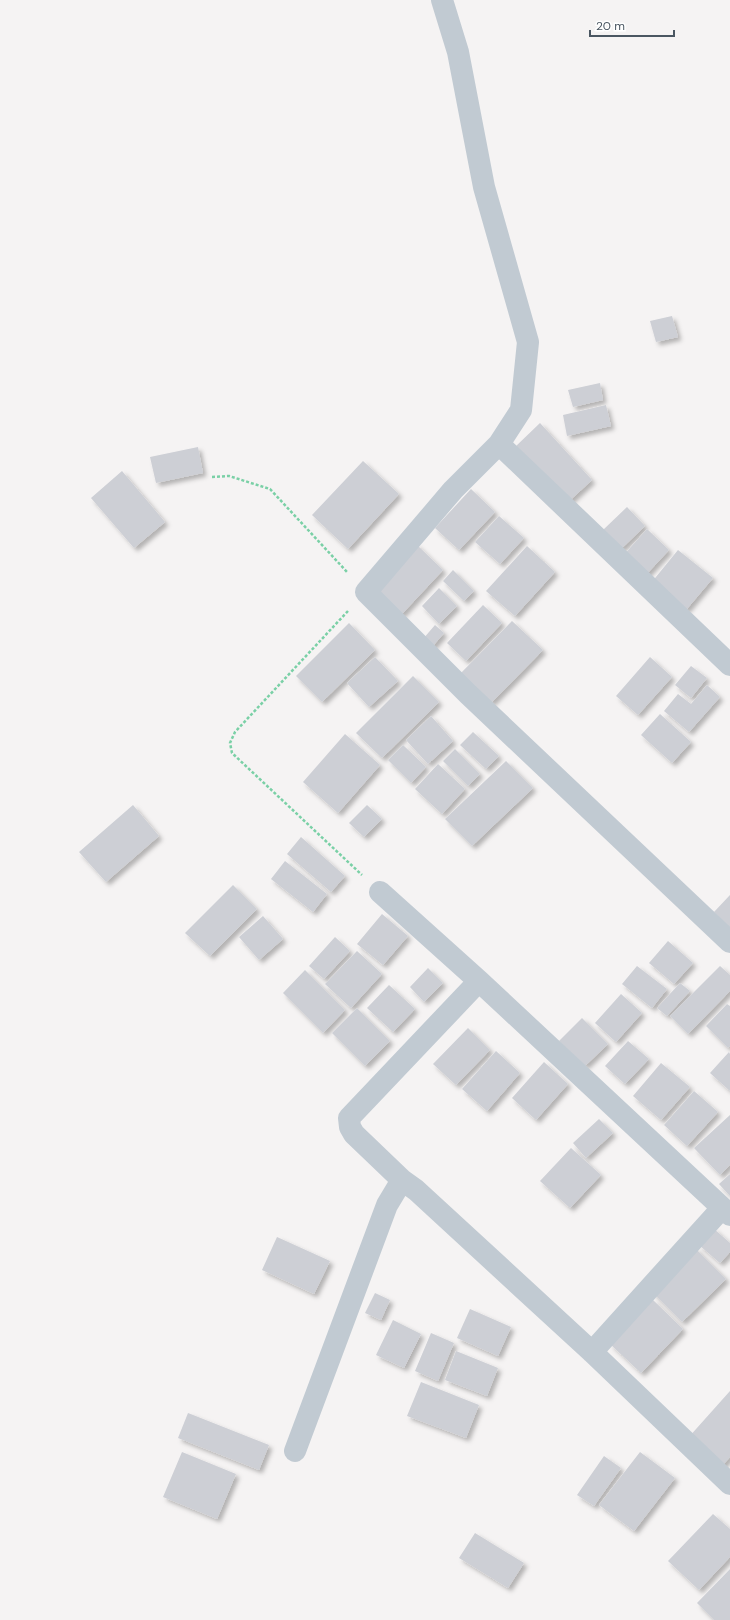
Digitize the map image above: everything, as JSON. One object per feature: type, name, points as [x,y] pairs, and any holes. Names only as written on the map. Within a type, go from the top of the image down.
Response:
[{"type":"street","points":[[442,0],[458,52],[484,186],[528,342],[521,410],[499,444],[453,490],[366,592],[468,694],[730,942]]},
{"type":"street","points":[[499,444],[730,665]]},
{"type":"street","points":[[380,892],[479,981],[726,1211],[592,1352]]},
{"type":"street","points":[[479,981],[350,1118],[350,1127],[354,1134],[402,1180],[416,1190],[592,1352],[730,1484]]},
{"type":"street","points":[[295,1451],[387,1205],[402,1180]]},
{"type":"path","points":[[212,477],[229,476],[270,489],[366,592],[235,732],[230,743],[232,753],[380,892]]},
{"type":"building","points":[[672,316],[678,337],[656,342],[650,321]]},
{"type":"building","points":[[600,383],[603,400],[573,407],[568,390]]},
{"type":"building","points":[[606,405],[611,426],[567,436],[563,415]]},
{"type":"building","points":[[540,423],[592,480],[566,504],[514,448]]},
{"type":"building","points":[[198,447],[203,473],[156,483],[150,457]]},
{"type":"building","points":[[363,461],[399,494],[348,549],[312,515]]},
{"type":"building","points":[[122,471],[165,522],[134,548],[91,498]]},
{"type":"building","points":[[471,489],[495,512],[459,550],[435,528]]},
{"type":"building","points":[[627,507],[645,526],[621,549],[603,530]]},
{"type":"building","points":[[499,516],[524,538],[500,564],[475,542]]},
{"type":"building","points":[[647,529],[669,550],[643,578],[621,558]]},
{"type":"building","points":[[416,544],[443,570],[401,615],[373,589]]},
{"type":"building","points":[[527,546],[555,572],[515,616],[486,591]]},
{"type":"building","points":[[678,550],[713,578],[686,610],[651,583]]},
{"type":"building","points":[[453,570],[474,591],[464,601],[443,581]]},
{"type":"building","points":[[439,588],[457,606],[439,624],[422,606]]},
{"type":"building","points":[[483,605],[502,623],[466,661],[447,643]]},
{"type":"building","points":[[512,621],[543,650],[491,703],[460,674]]},
{"type":"building","points":[[349,623],[375,650],[322,702],[296,676]]},
{"type":"building","points":[[435,625],[444,633],[432,647],[423,639]]},
{"type":"building","points":[[375,657],[398,681],[369,707],[347,683]]},
{"type":"building","points":[[650,657],[672,677],[638,715],[616,696]]},
{"type":"building","points":[[691,666],[707,678],[691,698],[675,685]]},
{"type":"building","points":[[413,676],[439,702],[382,758],[356,733]]},
{"type":"building","points":[[707,685],[720,697],[689,732],[664,711],[678,694],[691,704]]},
{"type":"building","points":[[660,714],[691,742],[672,763],[641,735]]},
{"type":"building","points":[[431,716],[453,741],[428,764],[406,740]]},
{"type":"building","points":[[473,732],[499,756],[486,769],[460,745]]},
{"type":"building","points":[[345,734],[380,765],[338,813],[303,782]]},
{"type":"building","points":[[403,745],[426,767],[411,783],[388,760]]},
{"type":"building","points":[[455,749],[480,774],[468,786],[443,761]]},
{"type":"building","points":[[506,761],[533,788],[472,846],[445,819]]},
{"type":"building","points":[[438,764],[465,789],[442,814],[415,789]]},
{"type":"building","points":[[133,805],[159,836],[106,882],[79,852]]},
{"type":"building","points":[[367,805],[382,819],[364,837],[349,823]]},
{"type":"building","points":[[301,837],[345,876],[331,892],[287,854]]},
{"type":"building","points":[[285,861],[327,894],[313,912],[271,879]]},
{"type":"building","points":[[233,885],[257,909],[210,956],[185,933]]},
{"type":"building","points":[[730,895],[730,928],[714,912]]},
{"type":"building","points":[[382,914],[408,936],[383,965],[357,944]]},
{"type":"building","points":[[263,916],[283,939],[259,960],[239,937]]},
{"type":"building","points":[[335,937],[350,951],[324,979],[309,966]]},
{"type":"building","points":[[668,941],[693,963],[674,984],[649,963]]},
{"type":"building","points":[[357,951],[382,974],[351,1008],[325,984]]},
{"type":"building","points":[[637,966],[667,989],[652,1008],[622,984]]},
{"type":"building","points":[[720,966],[730,975],[730,991],[688,1034],[670,1016]]},
{"type":"building","points":[[428,968],[443,983],[424,1002],[410,987]]},
{"type":"building","points":[[305,970],[345,1010],[323,1033],[283,993]]},
{"type":"building","points":[[680,983],[690,991],[667,1016],[657,1008]]},
{"type":"building","points":[[389,985],[415,1009],[393,1032],[367,1008]]},
{"type":"building","points":[[621,994],[642,1013],[616,1042],[595,1023]]},
{"type":"building","points":[[727,1004],[730,1006],[730,1046],[728,1048],[706,1026]]},
{"type":"building","points":[[357,1008],[390,1041],[365,1066],[332,1033]]},
{"type":"building","points":[[582,1018],[608,1044],[585,1066],[559,1041]]},
{"type":"building","points":[[468,1028],[490,1050],[456,1085],[433,1064]]},
{"type":"building","points":[[628,1041],[649,1059],[625,1084],[605,1066]]},
{"type":"building","points":[[496,1051],[520,1073],[487,1111],[462,1089]]},
{"type":"building","points":[[729,1052],[730,1054],[730,1091],[710,1073]]},
{"type":"building","points":[[544,1062],[568,1084],[536,1120],[512,1098]]},
{"type":"building","points":[[661,1063],[690,1087],[661,1120],[633,1096]]},
{"type":"building","points":[[694,1091],[718,1112],[687,1146],[664,1125]]},
{"type":"building","points":[[730,1115],[730,1165],[720,1175],[694,1148]]},
{"type":"building","points":[[599,1119],[613,1133],[586,1158],[573,1143]]},
{"type":"building","points":[[571,1148],[601,1175],[570,1208],[540,1181]]},
{"type":"building","points":[[730,1174],[730,1196],[719,1184]]},
{"type":"building","points":[[713,1228],[730,1243],[730,1252],[720,1263],[699,1245]]},
{"type":"building","points":[[277,1237],[330,1261],[314,1294],[262,1270]]},
{"type":"building","points":[[695,1248],[726,1279],[682,1322],[652,1292]]},
{"type":"building","points":[[375,1293],[390,1300],[381,1320],[365,1313]]},
{"type":"building","points":[[653,1300],[683,1329],[641,1373],[610,1344]]},
{"type":"building","points":[[470,1309],[511,1327],[498,1356],[457,1338]]},
{"type":"building","points":[[393,1320],[421,1334],[404,1368],[376,1355]]},
{"type":"building","points":[[431,1333],[454,1343],[438,1381],[415,1371]]},
{"type":"building","points":[[456,1351],[498,1368],[487,1396],[445,1380]]},
{"type":"building","points":[[421,1382],[479,1405],[466,1438],[407,1416]]},
{"type":"building","points":[[730,1391],[730,1457],[721,1467],[688,1438]]},
{"type":"building","points":[[188,1413],[269,1445],[259,1470],[178,1438]]},
{"type":"building","points":[[182,1452],[236,1474],[217,1519],[163,1497]]},
{"type":"building","points":[[640,1452],[675,1478],[634,1531],[599,1505]]},
{"type":"building","points":[[604,1456],[621,1468],[594,1506],[577,1495]]},
{"type":"building","points":[[713,1514],[730,1529],[730,1557],[699,1590],[668,1561]]},
{"type":"building","points":[[475,1533],[524,1563],[508,1588],[459,1558]]},
{"type":"building","points":[[730,1569],[730,1620],[714,1620],[697,1603]]}]
